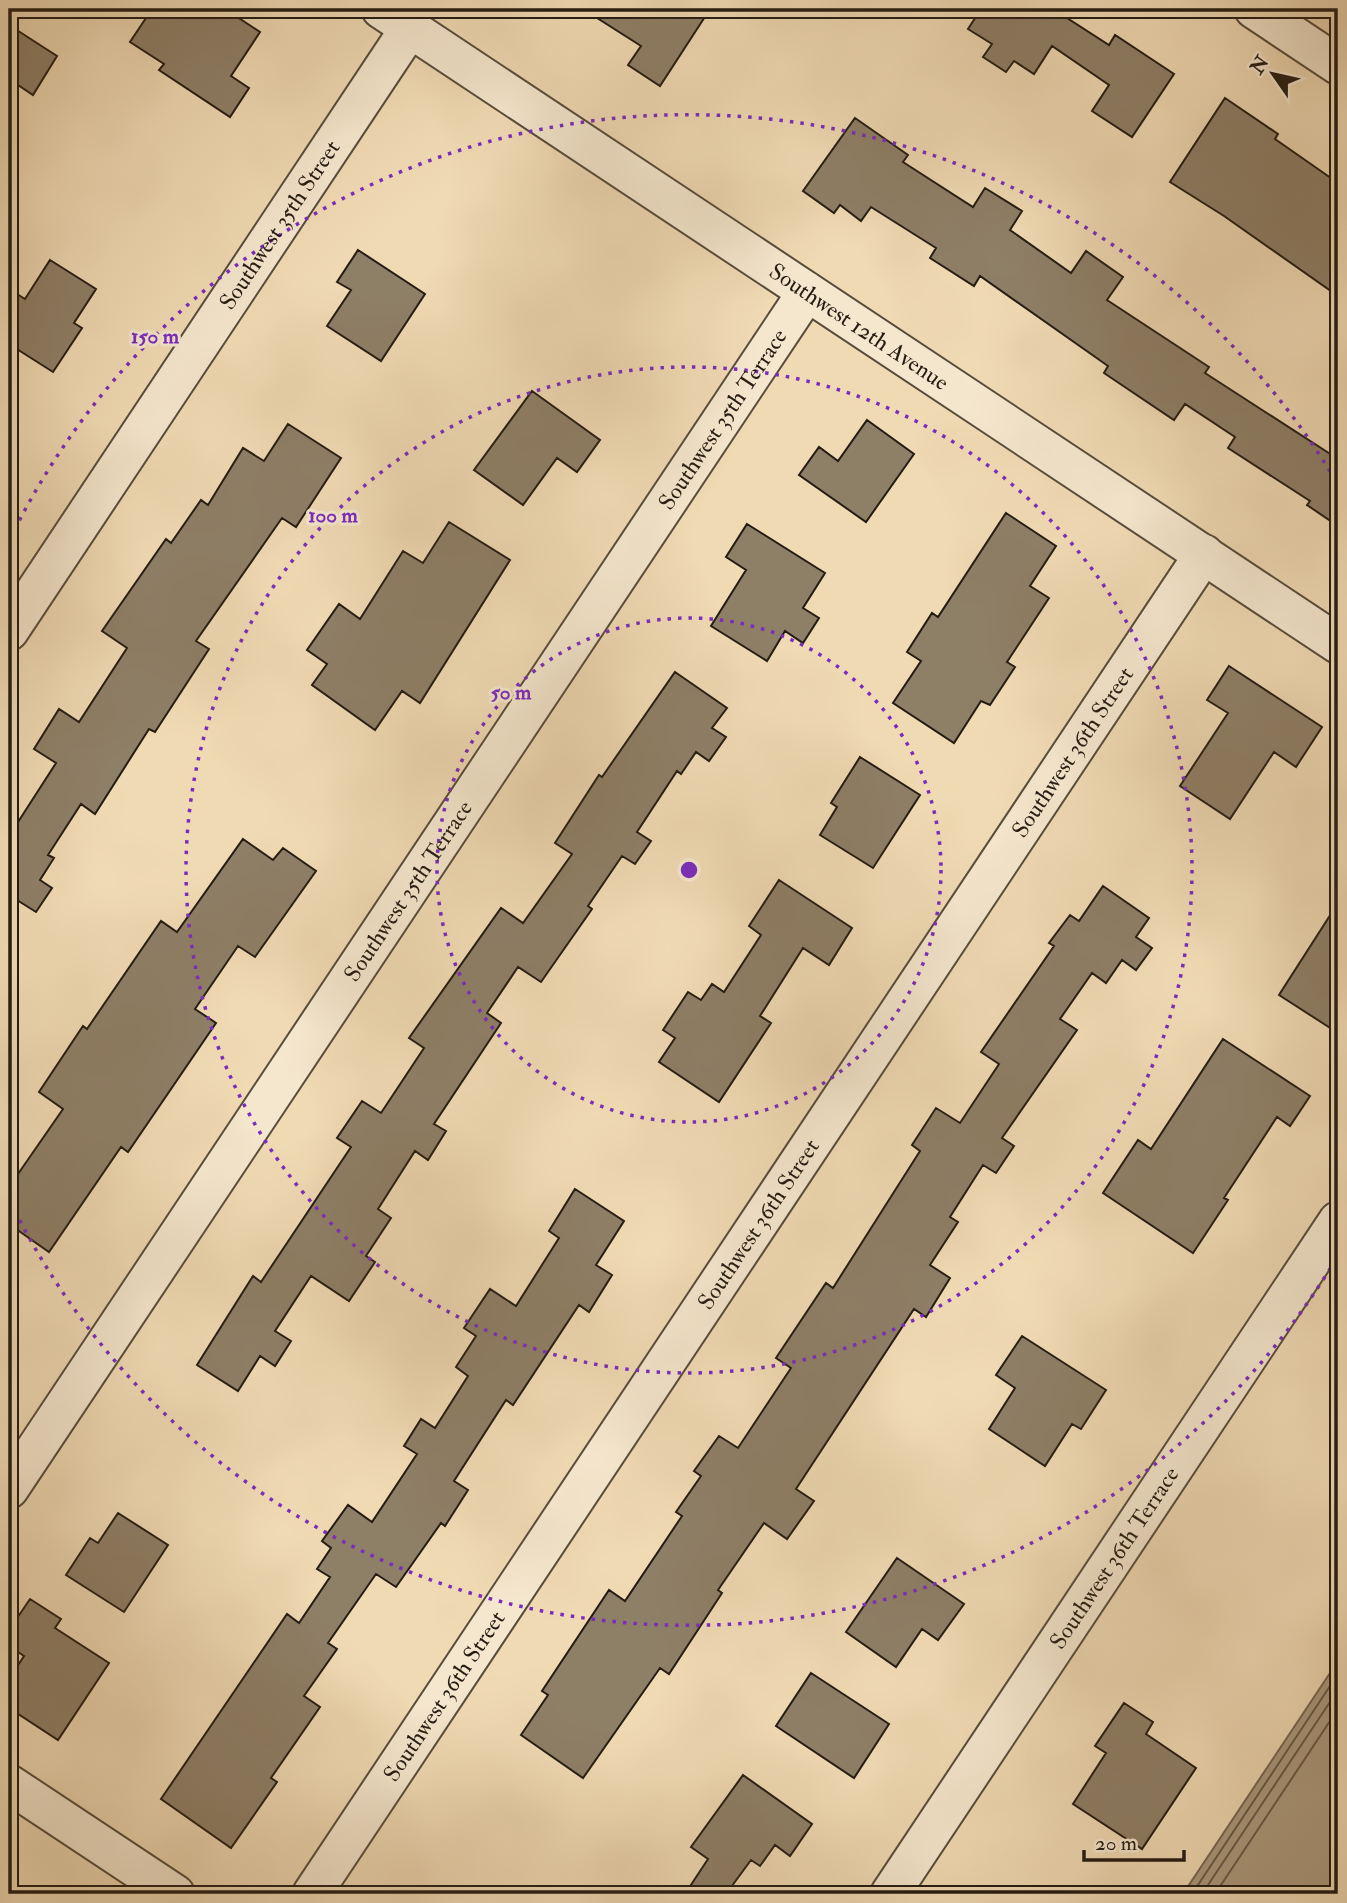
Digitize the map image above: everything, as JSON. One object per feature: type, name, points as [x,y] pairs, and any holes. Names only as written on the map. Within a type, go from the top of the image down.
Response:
[{"type":"street","points":[[1254,9],[1338,65]]},
{"type":"street","name":"Southwest 12th Avenue","points":[[395,18],[1338,644]]},
{"type":"street","name":"Southwest 35th Street","points":[[9,631],[395,18]]},
{"type":"street","name":"Southwest 35th Terrace","points":[[9,1489],[807,292]]},
{"type":"street","name":"Southwest 36th Street","points":[[312,1894],[1205,554]]},
{"type":"street","name":"Southwest 36th Terrace","points":[[890,1894],[1338,1221]]},
{"type":"street","points":[[9,1784],[175,1894]]},
{"type":"water","points":[[1338,1661],[1338,1894],[1183,1894]]},
{"type":"building","points":[[152,9],[225,9],[260,32],[231,76],[249,88],[230,117],[159,70],[164,64],[130,42]]},
{"type":"building","points":[[583,9],[710,9],[660,86],[628,65],[641,46]]},
{"type":"building","points":[[981,9],[1053,9],[1109,45],[1115,35],[1174,74],[1132,137],[1092,111],[1109,85],[1052,46],[1034,74],[1014,61],[1006,72],[983,57],[992,44],[968,29]]},
{"type":"building","points":[[9,25],[57,56],[33,95],[9,79]]},
{"type":"building","points":[[1225,98],[1278,134],[1275,139],[1338,183],[1338,296],[1224,216],[1170,182]]},
{"type":"building","points":[[855,118],[908,155],[903,162],[973,207],[985,188],[1022,211],[1010,230],[1071,273],[1086,251],[1123,277],[1107,300],[1209,367],[1205,373],[1338,459],[1338,526],[1307,505],[1310,501],[1228,448],[1235,437],[1185,404],[1174,420],[1104,373],[1108,366],[980,276],[974,286],[930,258],[936,248],[871,207],[861,221],[840,205],[834,213],[803,191]]},
{"type":"building","points":[[358,250],[425,294],[381,361],[327,326],[351,290],[337,282]]},
{"type":"building","points":[[50,260],[96,289],[74,323],[82,328],[53,372],[9,344],[9,289],[25,299]]},
{"type":"building","points":[[532,391],[600,440],[577,472],[557,458],[523,505],[474,470]]},
{"type":"building","points":[[867,420],[914,454],[866,522],[799,475],[819,447],[838,461]]},
{"type":"building","points":[[288,424],[341,458],[296,527],[282,518],[196,641],[209,649],[155,732],[149,729],[95,814],[81,804],[48,855],[54,858],[40,880],[52,888],[36,912],[9,895],[9,836],[56,763],[34,749],[59,709],[79,722],[127,648],[102,631],[166,539],[171,543],[201,500],[208,505],[243,448],[264,461]]},
{"type":"building","points":[[1006,513],[1056,546],[1030,586],[1049,598],[1007,662],[1015,667],[990,705],[981,701],[954,743],[893,703],[921,661],[907,652],[932,613],[938,617]]},
{"type":"building","points":[[449,522],[510,560],[420,703],[402,691],[375,730],[312,685],[327,664],[307,650],[339,604],[360,619],[403,551],[423,563]]},
{"type":"building","points":[[747,524],[825,573],[803,608],[819,618],[803,643],[785,631],[767,661],[711,626],[746,570],[726,557]]},
{"type":"building","points":[[1229,666],[1322,727],[1296,767],[1274,752],[1230,819],[1180,786],[1228,713],[1207,700]]},
{"type":"building","points":[[675,672],[727,708],[712,728],[726,737],[709,761],[696,752],[681,774],[677,771],[637,832],[651,841],[635,864],[622,856],[588,906],[592,909],[541,982],[518,967],[487,1013],[501,1023],[434,1124],[446,1131],[428,1160],[415,1151],[378,1209],[391,1218],[366,1256],[375,1262],[349,1301],[311,1276],[275,1331],[291,1341],[275,1366],[260,1356],[238,1391],[197,1365],[253,1276],[261,1282],[351,1147],[337,1138],[362,1101],[381,1113],[424,1048],[409,1038],[501,908],[523,923],[572,854],[555,843],[599,775],[602,777]]},
{"type":"building","points":[[860,757],[920,795],[873,868],[820,835],[837,807],[831,803]]},
{"type":"building","points":[[243,839],[273,860],[283,848],[316,871],[255,957],[238,946],[195,1009],[216,1023],[128,1152],[121,1147],[49,1252],[9,1224],[9,1187],[63,1109],[39,1092],[83,1026],[87,1029],[161,921],[177,932]]},
{"type":"building","points":[[779,880],[852,928],[829,965],[803,948],[760,1016],[771,1023],[719,1102],[659,1062],[675,1038],[663,1030],[688,992],[701,1000],[712,984],[724,992],[761,935],[749,926]]},
{"type":"building","points":[[1103,886],[1149,918],[1136,937],[1152,948],[1136,970],[1122,960],[1106,983],[1092,973],[1060,1019],[1077,1030],[1002,1138],[1014,1146],[996,1173],[983,1165],[950,1217],[958,1222],[930,1265],[950,1278],[926,1317],[914,1309],[796,1489],[814,1501],[787,1539],[764,1523],[718,1590],[722,1593],[669,1674],[660,1668],[583,1778],[521,1735],[548,1695],[542,1691],[609,1590],[625,1601],[682,1516],[676,1512],[701,1476],[694,1471],[719,1436],[738,1448],[791,1368],[776,1358],[826,1283],[833,1288],[920,1151],[912,1145],[936,1108],[960,1123],[999,1064],[981,1052],[1054,946],[1049,943],[1070,915],[1079,921]]},
{"type":"building","points":[[1338,903],[1338,1033],[1279,995]]},
{"type":"building","points":[[1223,1039],[1310,1096],[1290,1126],[1277,1117],[1224,1198],[1228,1200],[1193,1253],[1103,1193],[1138,1140],[1151,1149]]},
{"type":"building","points":[[575,1189],[624,1221],[596,1265],[612,1275],[589,1312],[579,1305],[513,1405],[506,1400],[454,1481],[468,1490],[445,1526],[441,1523],[396,1587],[376,1574],[328,1643],[337,1649],[304,1696],[320,1707],[271,1778],[277,1782],[231,1848],[161,1799],[287,1614],[299,1623],[330,1577],[317,1569],[331,1548],[322,1541],[348,1505],[372,1522],[417,1454],[404,1446],[421,1419],[435,1428],[468,1376],[456,1367],[476,1336],[464,1328],[490,1289],[516,1306],[559,1238],[549,1231]]},
{"type":"building","points":[[1022,1336],[1106,1390],[1081,1429],[1072,1424],[1045,1466],[989,1429],[1015,1388],[996,1375]]},
{"type":"building","points":[[118,1513],[168,1545],[124,1612],[66,1575],[90,1538],[98,1543]]},
{"type":"building","points":[[897,1558],[964,1604],[938,1640],[922,1629],[896,1667],[846,1632]]},
{"type":"building","points":[[30,1599],[61,1619],[55,1628],[109,1663],[58,1740],[9,1708],[9,1679],[24,1656],[9,1646],[9,1630]]},
{"type":"building","points":[[811,1673],[889,1724],[854,1778],[776,1726]]},
{"type":"building","points":[[1124,1703],[1153,1722],[1146,1734],[1196,1768],[1142,1849],[1073,1804],[1106,1753],[1095,1746]]},
{"type":"building","points":[[743,1775],[812,1824],[790,1856],[775,1845],[760,1866],[751,1860],[726,1894],[685,1894],[708,1859],[691,1847]]}]
